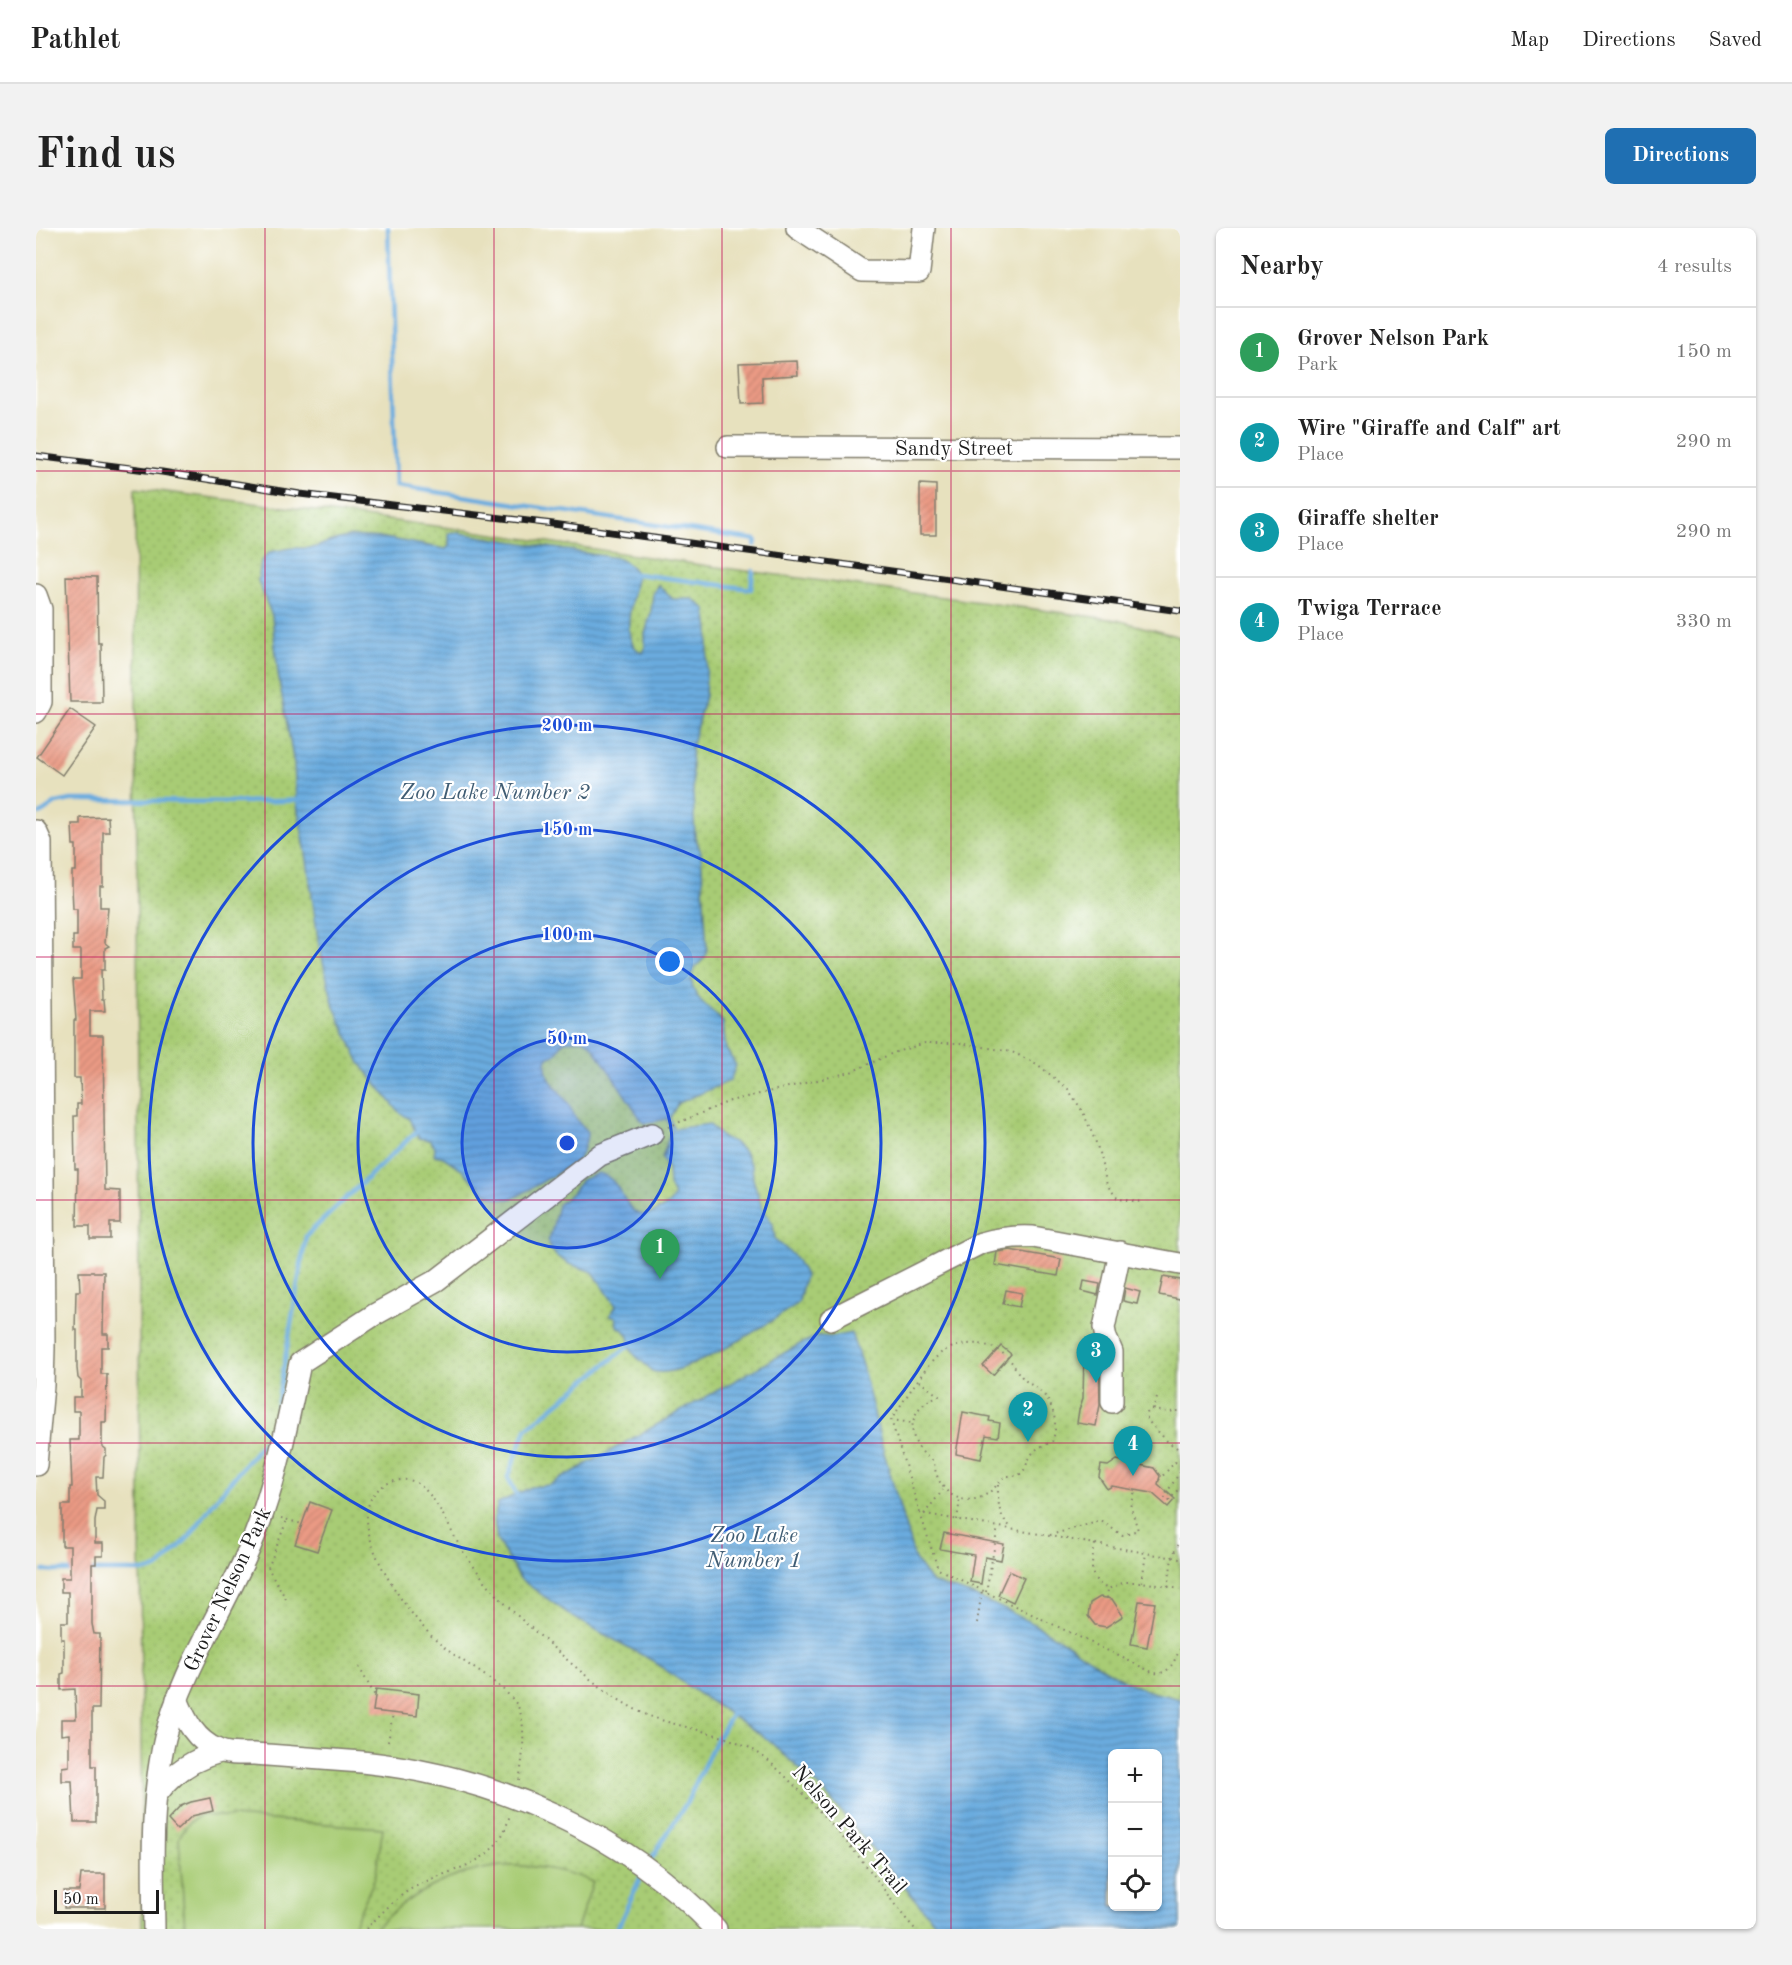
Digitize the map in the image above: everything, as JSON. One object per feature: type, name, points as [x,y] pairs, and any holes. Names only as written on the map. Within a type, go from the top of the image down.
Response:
[{"type":"street","points":[[797,228],[862,271],[919,272],[924,228]]},
{"type":"street","name":"Sandy Street","points":[[728,447],[1180,448]]},
{"type":"street","points":[[36,594],[41,609],[41,702],[36,712]]},
{"type":"street","points":[[36,831],[41,842],[40,1348],[43,1385],[36,1465]]},
{"type":"street","name":"Grover Nelson Park","points":[[154,1929],[153,1820],[160,1763],[177,1699],[249,1549],[264,1512],[278,1465],[300,1363],[374,1315],[437,1280],[600,1155],[656,1132]]},
{"type":"street","points":[[831,1319],[981,1243],[997,1238],[1033,1237],[1180,1264]]},
{"type":"street","points":[[1112,1402],[1112,1352],[1104,1328],[1120,1252]]},
{"type":"street","name":"Grover Nelson Park","points":[[177,1699],[187,1722],[198,1739],[220,1752]]},
{"type":"street","points":[[156,1795],[167,1780],[182,1769],[204,1756],[220,1752],[362,1762],[405,1768],[465,1782],[514,1796],[562,1817],[654,1874],[693,1904],[717,1929]]},
{"type":"path","points":[[656,1132],[730,1101],[851,1072],[893,1053],[925,1044],[960,1043],[1012,1052],[1037,1064],[1068,1089],[1083,1112],[1097,1145],[1107,1185],[1118,1199],[1142,1202]]},
{"type":"path","points":[[891,1420],[919,1381],[938,1355],[955,1347],[976,1343],[996,1348],[1003,1353],[1019,1374],[1048,1400],[1056,1425],[1053,1442],[1037,1448],[1024,1471],[1017,1477],[1005,1476],[985,1496],[978,1499],[960,1498],[944,1489],[936,1478],[934,1461],[924,1455],[915,1443],[913,1423],[916,1414],[923,1403],[939,1396],[919,1381]]},
{"type":"path","points":[[1157,1398],[1153,1409],[1146,1413],[1147,1420],[1168,1442],[1180,1450]]},
{"type":"path","points":[[1153,1409],[1164,1412],[1180,1411]]},
{"type":"path","points":[[891,1420],[913,1423]]},
{"type":"path","points":[[891,1420],[938,1569],[1154,1673],[1161,1674],[1167,1671],[1180,1649]]},
{"type":"path","points":[[1159,1480],[1175,1462],[1180,1465]]},
{"type":"path","points":[[1180,1472],[1164,1497],[1169,1501],[1180,1487]]},
{"type":"path","name":"Nelson Park Trail","points":[[514,1796],[520,1775],[522,1751],[522,1722],[518,1706],[498,1687],[441,1645],[417,1622],[400,1599],[370,1539],[366,1517],[368,1506],[375,1491],[391,1482],[410,1480],[419,1483],[437,1505],[463,1551],[501,1599],[530,1627],[621,1701],[649,1716],[711,1734],[753,1750],[772,1764],[803,1794],[870,1871],[915,1929]]},
{"type":"path","points":[[998,1484],[1001,1515],[1008,1525],[1016,1530]]},
{"type":"path","points":[[924,1514],[944,1489]]},
{"type":"path","points":[[1050,1535],[1101,1521],[1122,1535],[1138,1530],[1131,1508],[1135,1490]]},
{"type":"path","points":[[957,1520],[960,1498]]},
{"type":"path","points":[[920,1513],[1180,1559]]},
{"type":"path","points":[[281,1518],[302,1524]]},
{"type":"path","points":[[286,1599],[268,1568],[287,1520]]},
{"type":"path","points":[[986,1592],[998,1527]]},
{"type":"path","points":[[1168,1587],[1172,1558],[1180,1538]]},
{"type":"path","points":[[1095,1544],[1092,1574],[1095,1581],[1108,1589]]},
{"type":"path","points":[[1142,1582],[1146,1553]]},
{"type":"path","points":[[1108,1589],[1125,1582],[1142,1582],[1180,1589]]},
{"type":"path","points":[[1107,1598],[1108,1589]]},
{"type":"path","points":[[977,1623],[982,1590]]},
{"type":"path","points":[[359,1666],[375,1696]]},
{"type":"path","points":[[388,1742],[393,1713]]},
{"type":"path","points":[[366,1929],[410,1889],[466,1866],[489,1853],[504,1836],[514,1796]]},
{"type":"green space","points":[[135,488],[467,530],[694,564],[1117,620],[1180,637],[1180,1929],[142,1929]]},
{"type":"green space","points":[[203,1815],[383,1828],[375,1878],[352,1929],[185,1929],[179,1838],[188,1824]]},
{"type":"green space","points":[[501,1866],[548,1869],[593,1882],[577,1929],[374,1929],[387,1916],[432,1886],[465,1873]]},
{"type":"water","name":"Zoo Lake Number 2","points":[[449,533],[617,558],[626,562],[637,574],[629,629],[635,648],[643,653],[653,593],[658,585],[673,599],[693,599],[706,609],[709,630],[705,696],[691,748],[695,837],[701,852],[707,949],[704,958],[694,969],[692,980],[696,995],[723,1022],[726,1049],[736,1065],[730,1081],[678,1103],[670,1118],[674,1129],[709,1124],[723,1138],[734,1142],[744,1152],[752,1167],[753,1179],[762,1207],[773,1224],[775,1239],[795,1257],[805,1275],[799,1301],[794,1306],[724,1349],[682,1368],[665,1372],[652,1371],[638,1358],[632,1350],[629,1336],[617,1326],[616,1317],[610,1315],[616,1306],[593,1272],[569,1264],[556,1256],[548,1240],[558,1205],[582,1180],[598,1173],[608,1177],[615,1184],[637,1213],[646,1215],[660,1210],[669,1203],[674,1196],[669,1185],[668,1169],[662,1158],[671,1131],[667,1119],[645,1123],[642,1121],[592,1045],[584,1039],[564,1041],[555,1055],[547,1058],[546,1071],[587,1131],[581,1155],[578,1161],[516,1197],[500,1199],[486,1193],[463,1171],[443,1157],[434,1155],[435,1147],[429,1140],[419,1138],[409,1119],[398,1111],[360,1063],[334,1007],[319,946],[296,800],[294,764],[278,674],[272,616],[258,581],[261,561],[270,552],[291,548],[313,548],[350,536],[385,538],[446,549],[449,546]]},
{"type":"water","name":"Zoo Lake Number 1","points":[[851,1333],[862,1365],[915,1560],[932,1583],[1004,1609],[1046,1631],[1135,1686],[1180,1699],[1180,1929],[940,1929],[822,1789],[767,1739],[653,1661],[573,1617],[520,1579],[497,1540],[494,1518],[498,1503],[531,1487],[550,1485],[818,1336],[831,1337]]},
{"type":"building","points":[[797,361],[798,375],[762,377],[763,403],[741,404],[739,363]]},
{"type":"building","points":[[920,484],[936,485],[936,535],[920,535]]},
{"type":"building","points":[[66,576],[97,577],[102,702],[70,702]]},
{"type":"building","points":[[70,709],[96,727],[62,775],[37,757]]},
{"type":"building","points":[[108,817],[109,832],[103,832],[103,886],[100,886],[100,907],[108,907],[105,943],[109,946],[105,948],[105,970],[101,970],[102,999],[104,999],[105,1011],[90,1011],[90,1035],[103,1035],[105,1190],[120,1191],[120,1223],[110,1223],[110,1239],[90,1239],[90,1226],[77,1226],[78,1169],[75,1169],[74,1116],[77,1116],[77,1104],[81,1104],[80,1078],[74,1078],[74,1020],[76,1020],[73,979],[81,979],[81,950],[73,950],[73,936],[77,936],[77,909],[73,909],[72,871],[76,871],[76,845],[73,845],[72,824],[80,824],[80,818]]},
{"type":"building","points":[[1010,1250],[1061,1259],[1058,1276],[995,1265],[997,1252]]},
{"type":"building","points":[[79,1272],[104,1272],[103,1334],[108,1334],[108,1347],[101,1347],[101,1374],[107,1374],[106,1422],[102,1422],[102,1446],[106,1449],[106,1455],[103,1477],[96,1477],[97,1495],[104,1501],[104,1510],[97,1510],[95,1521],[95,1543],[103,1543],[103,1556],[96,1556],[96,1564],[92,1564],[92,1624],[94,1634],[100,1634],[99,1709],[92,1709],[92,1766],[96,1766],[96,1822],[74,1822],[72,1781],[62,1781],[62,1767],[69,1766],[69,1734],[61,1735],[61,1719],[76,1719],[75,1689],[61,1690],[61,1674],[64,1673],[64,1639],[61,1639],[61,1622],[68,1622],[68,1592],[61,1592],[61,1578],[70,1578],[70,1546],[62,1546],[62,1505],[70,1505],[70,1487],[72,1487],[70,1440],[79,1440],[79,1411],[73,1411],[73,1397],[81,1397],[81,1381],[78,1378],[77,1368],[77,1330],[75,1330],[76,1291],[80,1291]]},
{"type":"building","points":[[1163,1277],[1180,1280],[1180,1299],[1159,1295]]},
{"type":"building","points":[[1084,1281],[1100,1284],[1098,1295],[1082,1291]]},
{"type":"building","points":[[1125,1288],[1140,1292],[1137,1304],[1123,1301]]},
{"type":"building","points":[[1006,1290],[1022,1293],[1019,1307],[1003,1304]]},
{"type":"building","points":[[1001,1346],[1011,1354],[993,1375],[983,1366]]},
{"type":"building","points":[[1084,1354],[1099,1355],[1100,1405],[1096,1426],[1077,1423],[1083,1398]]},
{"type":"building","points":[[963,1412],[990,1417],[989,1421],[1000,1423],[998,1437],[986,1435],[981,1459],[956,1454]]},
{"type":"building","points":[[1117,1460],[1154,1468],[1160,1476],[1158,1484],[1175,1499],[1168,1507],[1152,1493],[1112,1486],[1107,1489],[1099,1477],[1101,1465],[1108,1466]]},
{"type":"building","points":[[310,1502],[332,1510],[317,1551],[295,1544]]},
{"type":"building","points":[[944,1533],[1004,1544],[1001,1560],[985,1557],[981,1584],[970,1582],[974,1555],[940,1549]]},
{"type":"building","points":[[1009,1571],[1024,1578],[1013,1602],[998,1595]]},
{"type":"building","points":[[1100,1597],[1112,1599],[1123,1616],[1106,1627],[1095,1625],[1088,1616],[1090,1603]]},
{"type":"building","points":[[1139,1601],[1155,1603],[1147,1647],[1131,1644]]},
{"type":"building","points":[[376,1689],[419,1694],[417,1716],[373,1711]]},
{"type":"building","points":[[210,1798],[213,1811],[192,1816],[177,1830],[168,1820],[181,1806]]},
{"type":"building","points":[[81,1874],[105,1874],[105,1908],[64,1908],[64,1891],[79,1891]]},
{"type":"waterway","points":[[388,228],[396,486],[756,540],[755,545]]},
{"type":"waterway","points":[[631,575],[751,589],[753,571]]},
{"type":"waterway","points":[[40,814],[56,803],[71,800],[243,802],[300,800]]},
{"type":"waterway","points":[[88,1571],[148,1571],[159,1567],[190,1536],[213,1503],[273,1430],[306,1236],[419,1129]]},
{"type":"waterway","points":[[520,1498],[508,1477],[526,1429],[633,1342]]},
{"type":"waterway","points":[[43,1571],[73,1571]]},
{"type":"waterway","points":[[648,1864],[687,1802],[714,1744],[733,1712]]},
{"type":"waterway","points":[[617,1929],[642,1874]]},
{"type":"railway","points":[[36,456],[162,472],[300,494],[553,524],[1180,611]]},
{"type":"place","name":"Grover Nelson Park","points":[[660,1279]]},
{"type":"place","name":"Giraffe shelter","points":[[1096,1383]]},
{"type":"place","name":"Wire \"Giraffe and Calf\" art","points":[[1028,1442]]},
{"type":"place","name":"Twiga Terrace","points":[[1133,1476]]}]
